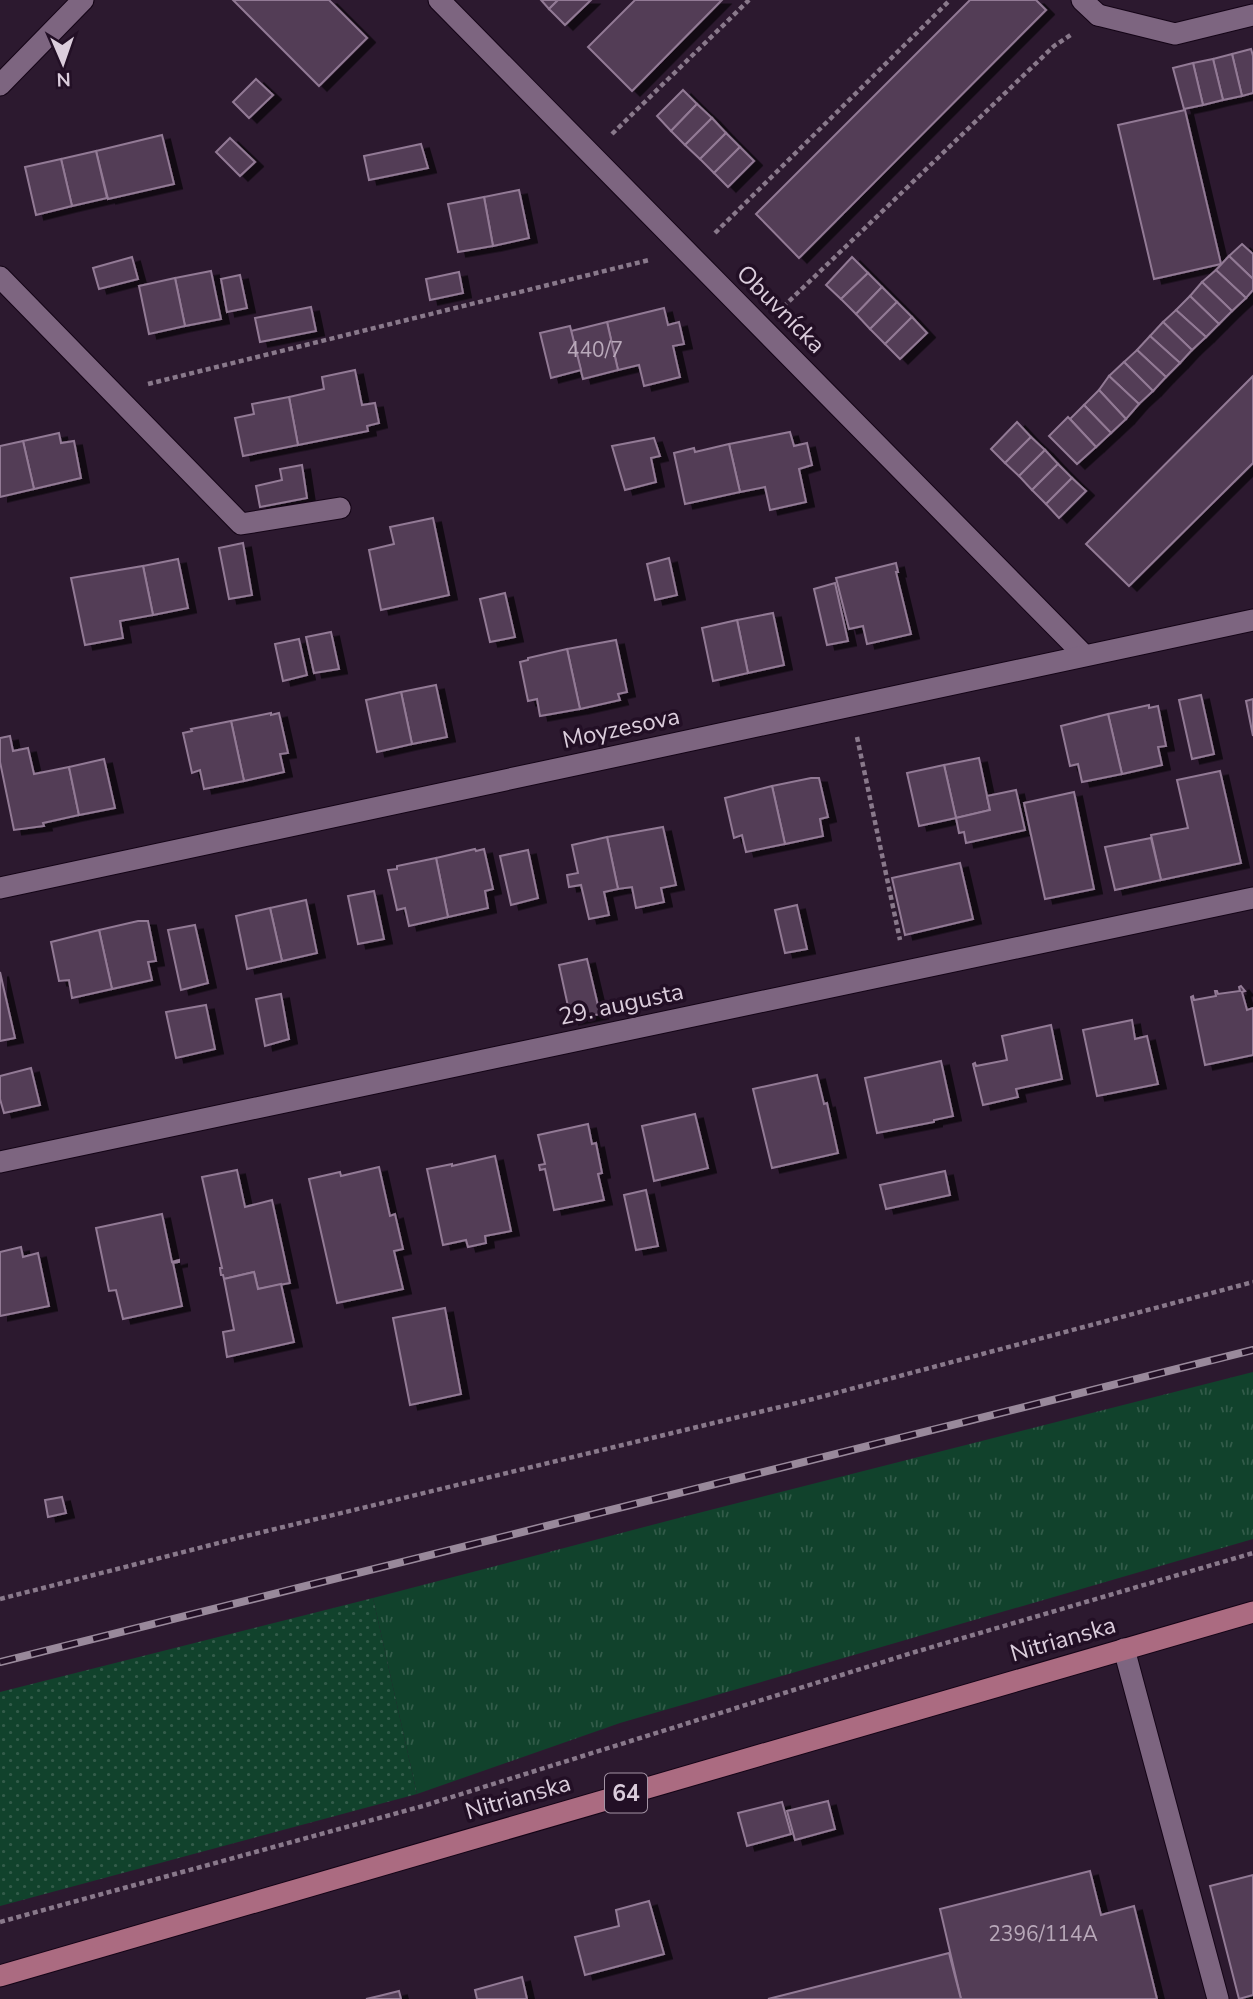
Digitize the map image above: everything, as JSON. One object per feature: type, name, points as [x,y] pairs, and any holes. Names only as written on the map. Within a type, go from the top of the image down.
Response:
[{"type":"main road","name":"Nitrianska","points":[[0,1976],[1253,1612]]},
{"type":"street","points":[[0,85],[83,0]]},
{"type":"street","name":"Obuvnícka","points":[[439,0],[1084,655]]},
{"type":"street","points":[[1082,0],[1098,15],[1175,34],[1253,15]]},
{"type":"street","points":[[0,277],[241,524],[340,508]]},
{"type":"street","name":"Moyzesova","points":[[0,888],[1253,620]]},
{"type":"street","name":"29. augusta","points":[[0,1161],[1253,898]]},
{"type":"street","points":[[1124,1649],[1218,1999]]},
{"type":"path","points":[[591,154],[749,0]]},
{"type":"path","points":[[692,257],[950,0]]},
{"type":"path","points":[[778,312],[1054,46],[1098,15]]},
{"type":"path","points":[[113,392],[662,256]]},
{"type":"path","points":[[856,732],[907,971]]},
{"type":"path","points":[[0,1599],[255,1534],[813,1399],[1253,1282]]},
{"type":"path","points":[[0,1922],[422,1807],[915,1652],[1253,1553]]},
{"type":"green space","points":[[1253,1372],[1253,1539],[620,1723],[417,1794],[373,1598]]},
{"type":"green space","points":[[373,1598],[417,1794],[0,1906],[0,1692]]},
{"type":"building","points":[[233,0],[329,0],[367,38],[319,86]]},
{"type":"building","points":[[541,0],[558,0],[549,9]]},
{"type":"building","points":[[558,0],[591,0],[565,25],[549,9]]},
{"type":"building","points":[[635,0],[722,0],[632,91],[588,47]]},
{"type":"building","points":[[970,0],[1036,0],[1046,10],[799,258],[756,214]]},
{"type":"building","points":[[1251,49],[1253,93],[1242,96],[1232,54]]},
{"type":"building","points":[[1232,54],[1242,96],[1223,100],[1213,59]]},
{"type":"building","points":[[1213,59],[1223,100],[1203,105],[1193,63]]},
{"type":"building","points":[[1193,63],[1203,105],[1184,109],[1173,68]]},
{"type":"building","points":[[256,79],[273,95],[249,118],[233,102]]},
{"type":"building","points":[[683,90],[697,104],[671,131],[657,116]]},
{"type":"building","points":[[697,104],[712,118],[685,145],[671,131]]},
{"type":"building","points":[[1185,110],[1221,264],[1154,279],[1118,125]]},
{"type":"building","points":[[712,118],[726,133],[700,159],[685,145]]},
{"type":"building","points":[[726,133],[740,147],[714,173],[700,159]]},
{"type":"building","points":[[162,135],[174,184],[108,199],[96,151]]},
{"type":"building","points":[[230,138],[255,162],[240,176],[216,152]]},
{"type":"building","points":[[421,144],[428,168],[369,180],[364,156]]},
{"type":"building","points":[[740,147],[754,161],[728,187],[714,173]]},
{"type":"building","points":[[96,151],[107,198],[72,206],[61,159]]},
{"type":"building","points":[[61,159],[72,206],[36,215],[25,167]]},
{"type":"building","points":[[519,190],[529,238],[493,246],[484,197]]},
{"type":"building","points":[[484,197],[493,246],[458,252],[448,204]]},
{"type":"building","points":[[1242,244],[1253,254],[1253,279],[1229,256]]},
{"type":"building","points":[[1229,256],[1253,279],[1253,290],[1246,298],[1216,270]]},
{"type":"building","points":[[132,257],[138,279],[99,289],[93,268]]},
{"type":"building","points":[[852,257],[868,273],[841,299],[826,285]]},
{"type":"building","points":[[1216,270],[1246,298],[1232,311],[1202,282]]},
{"type":"building","points":[[211,271],[221,319],[185,326],[175,278]]},
{"type":"building","points":[[459,272],[463,293],[430,300],[426,279]]},
{"type":"building","points":[[868,273],[882,287],[856,314],[841,299]]},
{"type":"building","points":[[240,275],[247,308],[227,312],[221,279]]},
{"type":"building","points":[[175,278],[185,326],[149,334],[139,286]]},
{"type":"building","points":[[1202,282],[1232,311],[1219,324],[1190,296]]},
{"type":"building","points":[[882,287],[897,302],[870,329],[856,314]]},
{"type":"building","points":[[1190,296],[1219,324],[1206,337],[1176,310]]},
{"type":"building","points":[[897,302],[912,317],[885,344],[870,329]]},
{"type":"building","points":[[311,307],[316,331],[260,342],[255,318]]},
{"type":"building","points":[[664,308],[668,325],[679,322],[684,344],[673,346],[680,377],[644,386],[639,365],[618,370],[607,322]]},
{"type":"building","points":[[1176,310],[1206,337],[1192,350],[1163,322]]},
{"type":"building","points":[[912,317],[927,333],[900,359],[885,344]]},
{"type":"building","points":[[607,322],[618,370],[583,379],[571,331]]},
{"type":"building","points":[[1163,322],[1192,350],[1180,363],[1150,336]]},
{"type":"building","points":[[570,326],[581,370],[551,378],[540,333]]},
{"type":"building","points":[[1150,336],[1180,363],[1166,377],[1137,350]]},
{"type":"building","points":[[1137,350],[1166,377],[1153,391],[1124,362]]},
{"type":"building","points":[[1124,362],[1153,391],[1139,404],[1109,376]]},
{"type":"building","points":[[355,370],[362,405],[375,403],[379,423],[367,426],[368,431],[298,445],[289,397],[324,389],[322,377]]},
{"type":"building","points":[[1109,376],[1139,404],[1126,419],[1099,390]]},
{"type":"building","points":[[1253,376],[1253,463],[1129,586],[1086,544]]},
{"type":"building","points":[[1099,390],[1126,419],[1111,433],[1084,405]]},
{"type":"building","points":[[289,397],[298,445],[243,456],[235,418],[254,414],[252,404]]},
{"type":"building","points":[[1084,405],[1111,433],[1096,447],[1070,419]]},
{"type":"building","points":[[1068,417],[1096,447],[1077,464],[1049,436]]},
{"type":"building","points":[[1017,422],[1031,437],[1005,463],[991,449]]},
{"type":"building","points":[[790,432],[794,446],[807,443],[812,465],[799,469],[806,502],[770,510],[765,487],[740,492],[729,444]]},
{"type":"building","points":[[59,433],[61,443],[74,441],[81,478],[34,489],[23,441]]},
{"type":"building","points":[[1031,437],[1045,450],[1019,476],[1005,463]]},
{"type":"building","points":[[654,438],[660,456],[651,458],[656,482],[625,490],[612,446]]},
{"type":"building","points":[[23,441],[34,489],[0,497],[0,446]]},
{"type":"building","points":[[729,444],[740,492],[685,504],[674,453],[694,448],[695,452]]},
{"type":"building","points":[[1045,450],[1058,464],[1032,490],[1019,476]]},
{"type":"building","points":[[1058,464],[1072,478],[1046,504],[1032,490]]},
{"type":"building","points":[[302,465],[307,498],[260,507],[256,486],[282,480],[280,469]]},
{"type":"building","points":[[1072,478],[1086,491],[1059,518],[1046,504]]},
{"type":"building","points":[[433,518],[449,595],[381,610],[369,550],[394,544],[390,527]]},
{"type":"building","points":[[243,543],[252,595],[229,599],[219,548]]},
{"type":"building","points":[[669,558],[677,595],[655,600],[647,564]]},
{"type":"building","points":[[178,559],[188,608],[153,615],[143,566]]},
{"type":"building","points":[[896,563],[911,634],[867,644],[863,626],[849,629],[836,578]]},
{"type":"building","points":[[143,566],[153,615],[120,621],[123,638],[85,645],[71,578]]},
{"type":"building","points":[[835,583],[848,641],[827,645],[814,589]]},
{"type":"building","points":[[505,593],[515,637],[490,642],[480,599]]},
{"type":"building","points":[[773,613],[784,665],[748,673],[737,620]]},
{"type":"building","points":[[737,620],[748,673],[713,681],[702,628]]},
{"type":"building","points":[[331,632],[339,669],[314,673],[306,637]]},
{"type":"building","points":[[299,639],[307,675],[283,681],[275,644]]},
{"type":"building","points":[[616,640],[627,692],[618,694],[620,700],[580,709],[567,649]]},
{"type":"building","points":[[567,649],[580,709],[540,716],[537,699],[528,701],[520,662]]},
{"type":"building","points":[[436,685],[447,737],[412,744],[401,692]]},
{"type":"building","points":[[401,692],[412,744],[377,752],[366,700]]},
{"type":"building","points":[[1201,695],[1214,754],[1192,759],[1179,700]]},
{"type":"building","points":[[1253,699],[1253,736],[1246,701]]},
{"type":"building","points":[[1149,705],[1149,708],[1158,706],[1166,746],[1158,747],[1162,765],[1122,774],[1108,714]]},
{"type":"building","points":[[279,713],[288,753],[280,754],[284,772],[244,781],[231,721]]},
{"type":"building","points":[[1108,714],[1122,774],[1082,782],[1078,764],[1070,766],[1061,726]]},
{"type":"building","points":[[231,721],[244,781],[204,789],[200,770],[192,773],[183,733]]},
{"type":"building","points":[[10,736],[13,751],[28,748],[34,774],[69,767],[79,815],[43,823],[44,826],[14,830],[0,762],[0,738]]},
{"type":"building","points":[[979,758],[990,810],[956,818],[944,765]]},
{"type":"building","points":[[104,759],[115,808],[79,815],[69,767]]},
{"type":"building","points":[[944,765],[956,818],[919,826],[907,773]]},
{"type":"building","points":[[1220,771],[1241,863],[1161,880],[1151,835],[1188,828],[1177,780]]},
{"type":"building","points":[[819,778],[828,817],[820,819],[823,836],[785,844],[772,786]]},
{"type":"building","points":[[772,786],[785,844],[746,852],[742,835],[734,838],[725,798]]},
{"type":"building","points":[[1016,790],[1025,830],[966,843],[964,832],[959,833],[956,818],[990,810],[987,796]]},
{"type":"building","points":[[1074,792],[1094,889],[1045,899],[1024,803]]},
{"type":"building","points":[[663,827],[676,885],[661,888],[664,902],[636,908],[632,887],[618,889],[607,837]]},
{"type":"building","points":[[607,837],[618,889],[604,892],[609,915],[589,919],[581,885],[569,887],[567,875],[578,873],[572,845]]},
{"type":"building","points":[[1151,838],[1161,880],[1115,890],[1105,847]]},
{"type":"building","points":[[484,849],[493,889],[485,891],[488,908],[448,917],[436,858]]},
{"type":"building","points":[[528,850],[538,898],[511,905],[500,856]]},
{"type":"building","points":[[436,858],[448,917],[409,926],[405,908],[397,910],[388,870]]},
{"type":"building","points":[[960,863],[973,919],[905,935],[892,878]]},
{"type":"building","points":[[374,891],[384,939],[358,944],[348,896]]},
{"type":"building","points":[[306,900],[317,953],[282,961],[270,908]]},
{"type":"building","points":[[797,905],[807,949],[785,953],[775,910]]},
{"type":"building","points":[[270,908],[282,961],[247,969],[236,916]]},
{"type":"building","points":[[148,921],[156,961],[148,962],[152,980],[112,989],[99,930]]},
{"type":"building","points":[[195,925],[208,983],[181,990],[168,930]]},
{"type":"building","points":[[99,930],[112,989],[72,998],[69,980],[59,981],[51,942]]},
{"type":"building","points":[[587,959],[600,1014],[571,1020],[559,965]]},
{"type":"building","points":[[0,972],[15,1038],[0,1041]]},
{"type":"building","points":[[1241,986],[1245,991],[1242,992],[1247,1010],[1253,1008],[1253,1055],[1205,1065],[1191,997],[1193,996],[1194,1000],[1216,996],[1215,991],[1218,994],[1240,991]]},
{"type":"building","points":[[281,994],[289,1039],[265,1046],[256,999]]},
{"type":"building","points":[[206,1005],[215,1049],[176,1058],[166,1012]]},
{"type":"building","points":[[1132,1020],[1135,1039],[1147,1036],[1158,1084],[1097,1096],[1083,1030]]},
{"type":"building","points":[[1051,1025],[1062,1079],[1016,1089],[1018,1097],[983,1105],[973,1064],[976,1066],[1007,1060],[1002,1036]]},
{"type":"building","points":[[941,1061],[953,1116],[877,1133],[865,1078]]},
{"type":"building","points":[[31,1068],[40,1105],[4,1113],[0,1099],[0,1076]]},
{"type":"building","points":[[817,1075],[824,1104],[827,1103],[838,1153],[772,1168],[753,1089]]},
{"type":"building","points":[[695,1114],[708,1168],[654,1181],[642,1126]]},
{"type":"building","points":[[588,1124],[592,1144],[596,1143],[602,1173],[598,1174],[604,1200],[554,1210],[545,1169],[540,1170],[539,1165],[545,1164],[538,1135]]},
{"type":"building","points":[[495,1156],[511,1231],[485,1236],[486,1243],[468,1247],[466,1240],[443,1245],[427,1169]]},
{"type":"building","points":[[379,1167],[390,1216],[395,1214],[403,1249],[394,1251],[403,1289],[337,1303],[309,1179],[340,1172],[341,1176]]},
{"type":"building","points":[[237,1170],[245,1207],[272,1200],[290,1283],[258,1289],[254,1272],[224,1279],[221,1275],[222,1268],[202,1177]]},
{"type":"building","points":[[945,1171],[950,1195],[886,1209],[880,1185]]},
{"type":"building","points":[[646,1190],[658,1246],[636,1250],[624,1195]]},
{"type":"building","points":[[162,1214],[172,1262],[179,1260],[173,1263],[182,1306],[123,1319],[116,1290],[109,1291],[96,1228]]},
{"type":"building","points":[[21,1247],[23,1257],[38,1253],[49,1306],[0,1316],[0,1252]]},
{"type":"building","points":[[254,1272],[258,1289],[281,1284],[294,1342],[227,1357],[223,1332],[234,1330],[224,1279]]},
{"type":"building","points":[[445,1308],[461,1394],[410,1405],[393,1318]]},
{"type":"building","points":[[62,1497],[66,1513],[48,1517],[45,1500]]},
{"type":"building","points":[[828,1801],[835,1829],[795,1840],[787,1811]]},
{"type":"building","points":[[782,1802],[791,1834],[747,1846],[738,1813]]},
{"type":"building","points":[[1090,1871],[1101,1915],[1134,1906],[1157,1999],[961,1999],[940,1909]]},
{"type":"building","points":[[1253,1875],[1253,1995],[1239,1999],[1210,1886]]},
{"type":"building","points":[[649,1901],[664,1954],[585,1975],[575,1937],[619,1926],[616,1910]]},
{"type":"building","points":[[949,1953],[961,1999],[768,1999]]},
{"type":"building","points":[[522,1977],[527,1999],[477,1999],[475,1990]]},
{"type":"building","points":[[399,1991],[401,1999],[366,1999],[379,1996]]},
{"type":"railway","points":[[0,1662],[1253,1350]]}]
